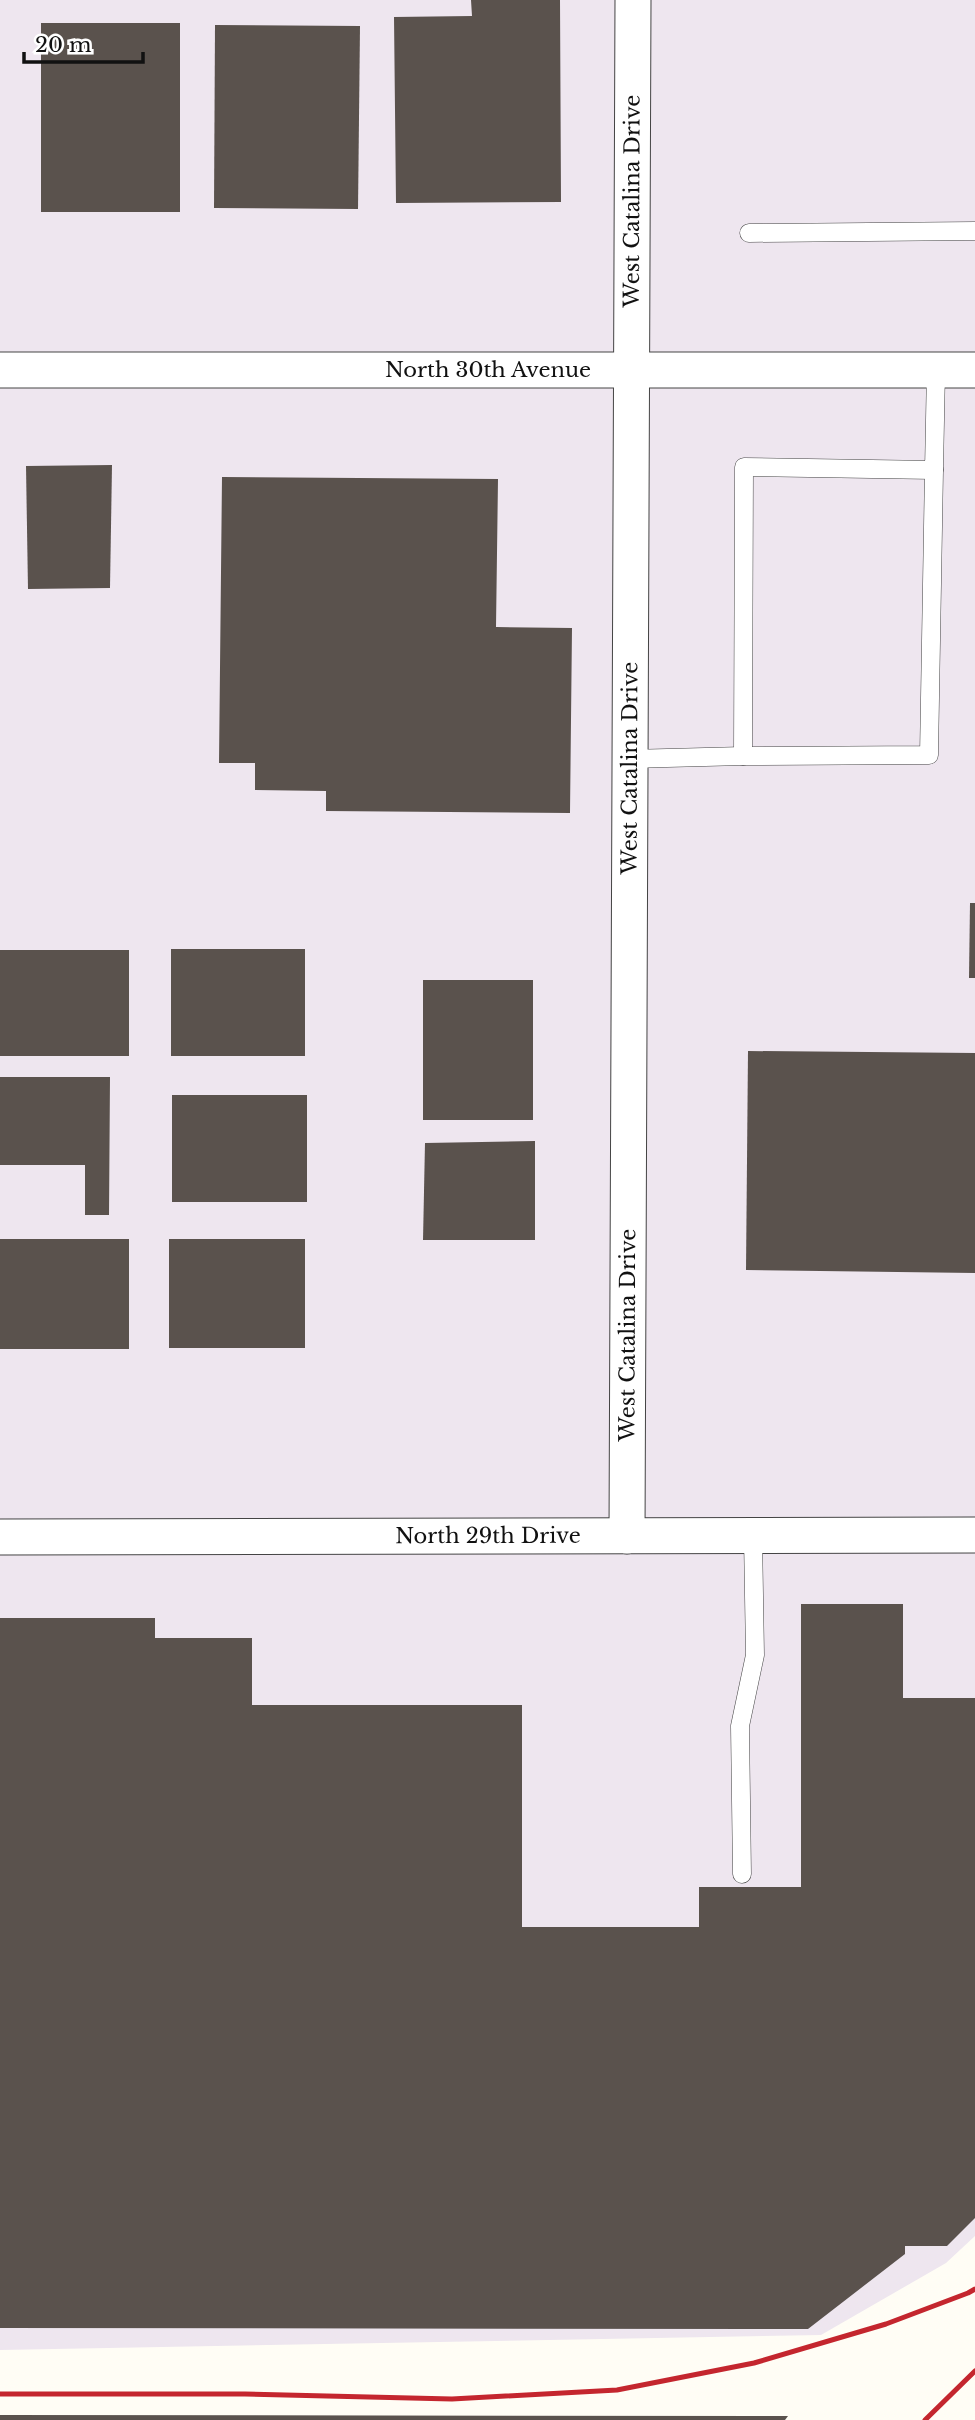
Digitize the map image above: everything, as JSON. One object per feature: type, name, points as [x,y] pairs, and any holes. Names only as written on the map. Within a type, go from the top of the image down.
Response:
[{"type":"street","name":"West Catalina Drive","points":[[626,1536],[633,0]]},
{"type":"street","name":"North 30th Avenue","points":[[0,370],[975,370]]},
{"type":"street","name":"North 29th Drive","points":[[0,1537],[975,1535]]},
{"type":"lane","points":[[749,233],[975,231]]},
{"type":"lane","points":[[629,759],[929,755],[936,370]]},
{"type":"lane","points":[[743,756],[744,467],[934,470]]},
{"type":"lane","points":[[742,1874],[740,1726],[755,1655],[753,1536]]},
{"type":"shaded area","points":[[0,0],[975,0],[975,2236],[946,2263],[821,2335],[0,2350]]},
{"type":"building","points":[[471,0],[560,0],[561,202],[396,203],[394,17],[472,16]]},
{"type":"building","points":[[41,23],[180,23],[180,212],[41,212]]},
{"type":"building","points":[[215,25],[360,26],[358,209],[214,208]]},
{"type":"building","points":[[112,465],[110,588],[28,589],[26,466]]},
{"type":"building","points":[[222,477],[498,479],[496,627],[572,628],[570,813],[326,811],[326,791],[255,790],[255,763],[219,763]]},
{"type":"building","points":[[970,903],[975,903],[975,978],[969,978]]},
{"type":"building","points":[[171,949],[305,949],[305,1056],[171,1056]]},
{"type":"building","points":[[0,950],[129,950],[129,1056],[0,1056]]},
{"type":"building","points":[[423,980],[533,980],[533,1120],[423,1120]]},
{"type":"building","points":[[748,1051],[975,1053],[975,1273],[746,1270]]},
{"type":"building","points":[[0,1077],[110,1077],[109,1215],[85,1215],[85,1165],[0,1165]]},
{"type":"building","points":[[172,1095],[307,1095],[307,1202],[172,1202]]},
{"type":"building","points":[[535,1141],[535,1240],[423,1240],[425,1143]]},
{"type":"building","points":[[0,1239],[129,1239],[129,1349],[0,1349]]},
{"type":"building","points":[[169,1239],[305,1239],[305,1348],[169,1348]]},
{"type":"building","points":[[801,1604],[903,1604],[903,1698],[975,1698],[975,2218],[947,2246],[905,2246],[905,2254],[808,2329],[0,2328],[0,1618],[155,1618],[155,1638],[252,1638],[252,1705],[522,1705],[522,1927],[699,1927],[699,1887],[801,1887]]},
{"type":"building","points":[[0,2415],[788,2416],[785,2420],[0,2420]]},
{"type":"railway","points":[[0,2394],[245,2394],[452,2399],[617,2390],[754,2363],[886,2324],[975,2289]]},
{"type":"railway","points":[[925,2420],[975,2371]]}]
